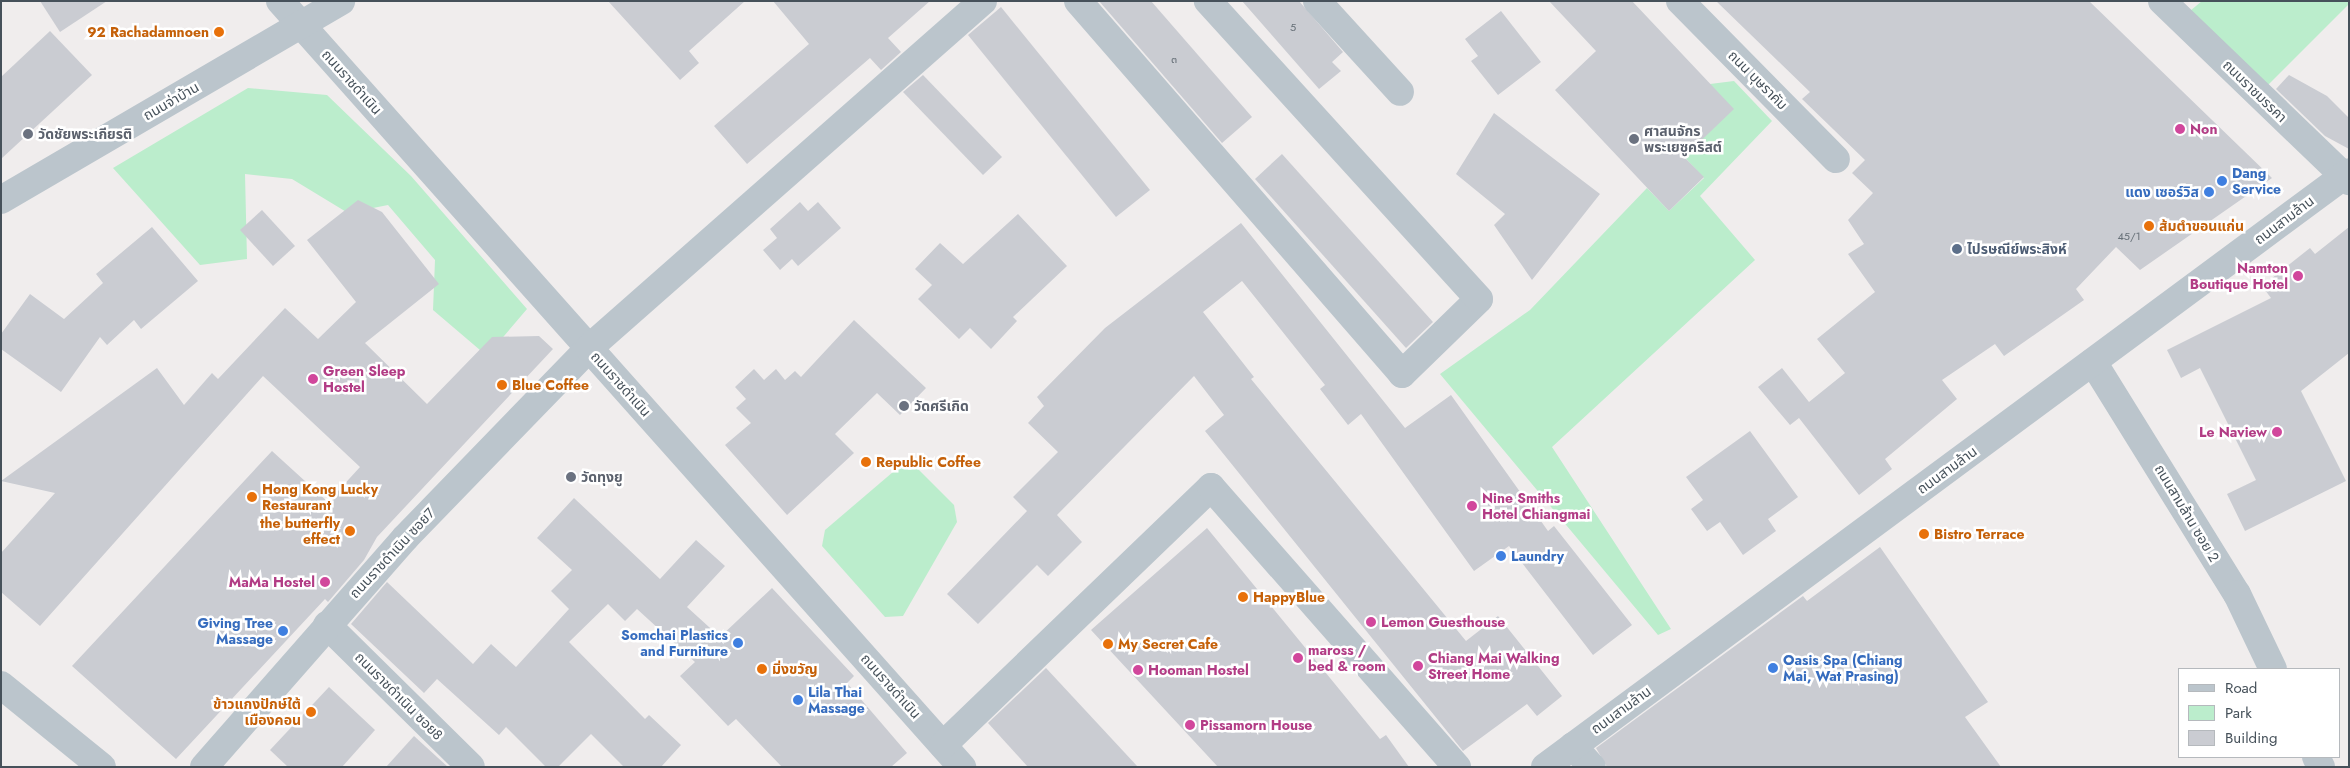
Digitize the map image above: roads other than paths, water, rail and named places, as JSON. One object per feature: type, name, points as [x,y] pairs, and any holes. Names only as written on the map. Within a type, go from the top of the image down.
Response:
[{"type":"street","name":"ถนนราชดำเนิน","points":[[280,1],[962,767]]},
{"type":"street","name":"ถนนจ่าบ้าน","points":[[1,200],[341,1]]},
{"type":"street","name":"ถนนราชดำเนิน ซอย7","points":[[204,767],[405,538],[589,348],[982,1]]},
{"type":"street","points":[[1078,1],[1402,374],[1479,299],[1208,1]]},
{"type":"street","points":[[1317,1],[1400,92]]},
{"type":"street","name":"ถนน บุษราคัม","points":[[1680,1],[1836,159]]},
{"type":"street","name":"ถนนราชมรรคา","points":[[2162,1],[2347,176]]},
{"type":"street","name":"ถนนสามล้าน","points":[[1545,767],[2347,176]]},
{"type":"street","name":"ถนนสามล้าน ซอย 2","points":[[2093,362],[2237,594],[2273,668]]},
{"type":"street","points":[[943,745],[1211,487],[1457,767]]},
{"type":"street","name":"ถนนราชดำเนิน ซอย8","points":[[327,625],[472,767]]},
{"type":"street","points":[[1,685],[102,767]]},
{"type":"street","points":[[1573,746],[1592,767]]},
{"type":"place","name":"92 Rachadamnoen","points":[[219,32]]},
{"type":"place","name":"Non","points":[[2180,129]]},
{"type":"place","name":"วัดชัยพระเกียรติ","points":[[28,134]]},
{"type":"place","name":"ศาสนจักร พระเยซูคริสต์","points":[[1634,139]]},
{"type":"place","name":"Dang Service","points":[[2222,181]]},
{"type":"place","name":"แดง เซอร์วิส","points":[[2209,192]]},
{"type":"place","name":"ส้มตำขอนแก่น","points":[[2149,226]]},
{"type":"place","name":"ไปรษณีย์พระสิงห์","points":[[1957,249]]},
{"type":"place","name":"Namton Boutique Hotel","points":[[2298,276]]},
{"type":"place","name":"Green Sleep Hostel","points":[[313,379]]},
{"type":"place","name":"Blue Coffee","points":[[502,385]]},
{"type":"place","name":"วัดศรีเกิด","points":[[904,406]]},
{"type":"place","name":"Le Naview","points":[[2277,432]]},
{"type":"place","name":"Republic Coffee","points":[[866,462]]},
{"type":"place","name":"วัดทุงยู","points":[[571,477]]},
{"type":"place","name":"Hong Kong Lucky Restaurant","points":[[252,497]]},
{"type":"place","name":"Nine Smiths Hotel Chiangmai","points":[[1472,506]]},
{"type":"place","name":"the butterfly effect","points":[[350,531]]},
{"type":"place","name":"Bistro Terrace","points":[[1924,534]]},
{"type":"place","name":"Laundry","points":[[1501,556]]},
{"type":"place","name":"MaMa Hostel","points":[[325,582]]},
{"type":"place","name":"HappyBlue","points":[[1243,597]]},
{"type":"place","name":"Lemon Guesthouse","points":[[1371,622]]},
{"type":"place","name":"Giving Tree Massage","points":[[283,631]]},
{"type":"place","name":"Somchai Plastics and Furniture","points":[[738,643]]},
{"type":"place","name":"My Secret Cafe","points":[[1108,644]]},
{"type":"place","name":"maross / bed & room","points":[[1298,658]]},
{"type":"place","name":"Chiang Mai Walking Street Home","points":[[1418,666]]},
{"type":"place","name":"Oasis Spa (Chiang Mai, Wat Prasing)","points":[[1773,668]]},
{"type":"place","name":"มิ่งขวัญ","points":[[762,669]]},
{"type":"place","name":"Hooman Hostel","points":[[1138,670]]},
{"type":"place","name":"Lila Thai Massage","points":[[798,700]]},
{"type":"place","name":"ข้าวแกงปักษ์ใต้ เมืองคอน","points":[[311,712]]},
{"type":"place","name":"Pissamorn House","points":[[1190,725]]}]
